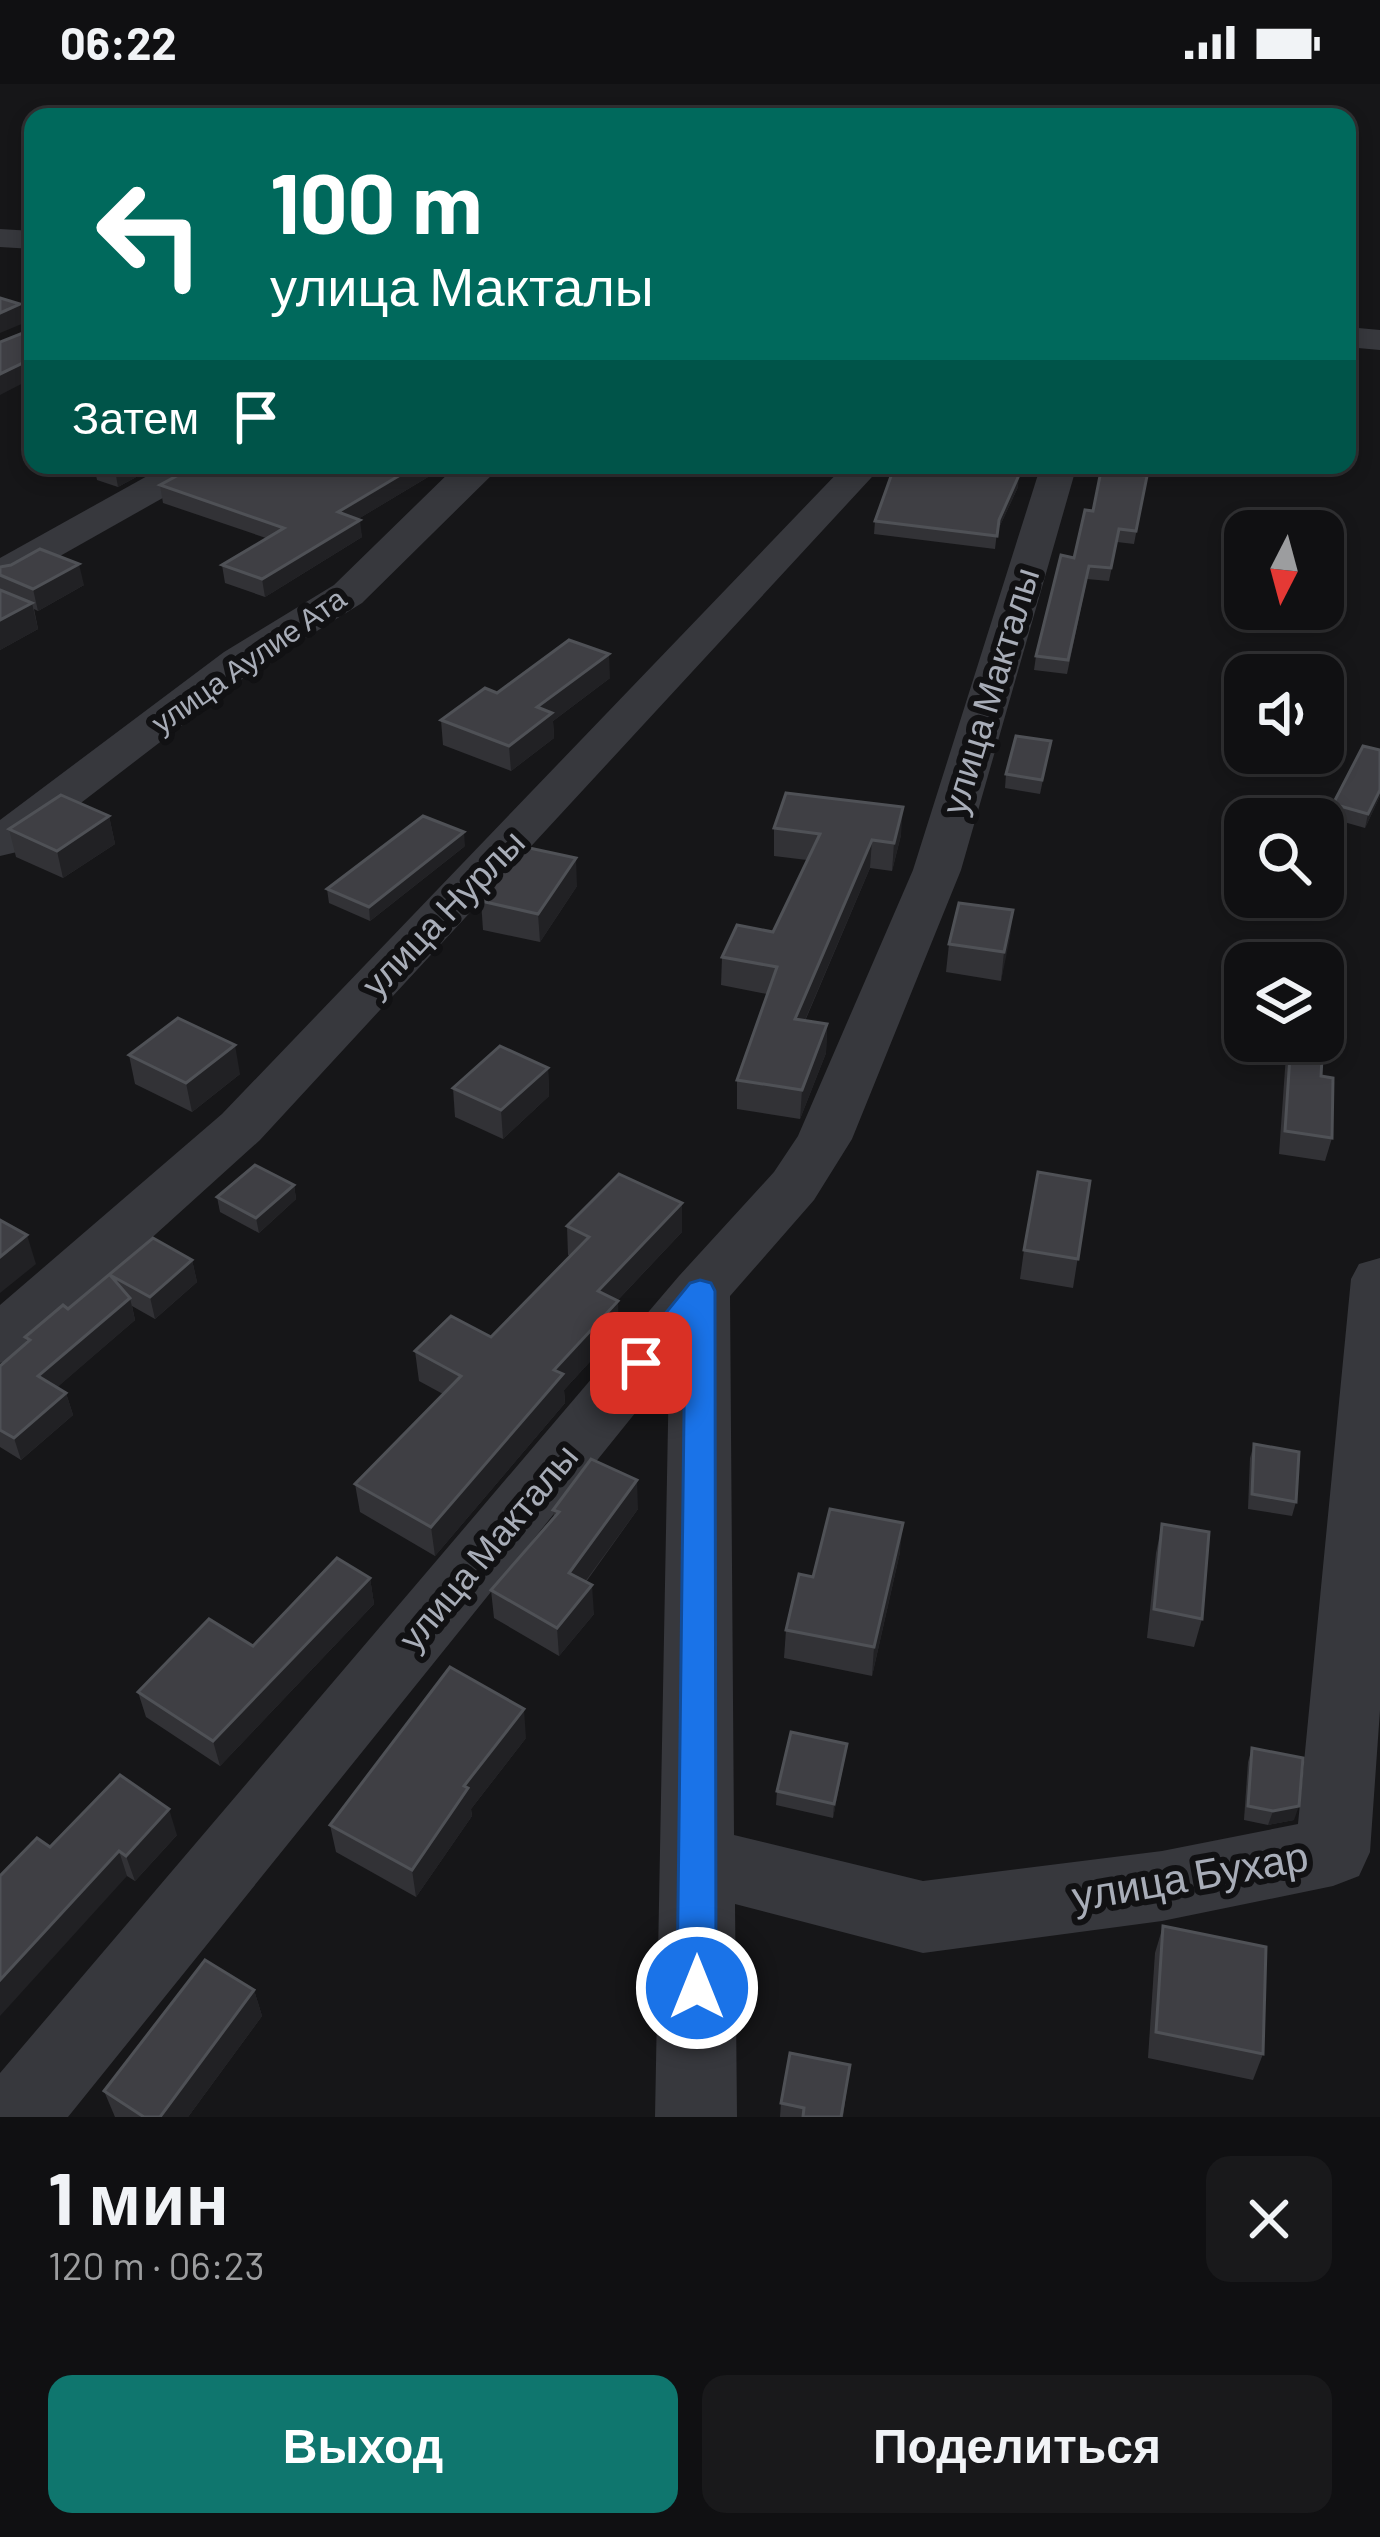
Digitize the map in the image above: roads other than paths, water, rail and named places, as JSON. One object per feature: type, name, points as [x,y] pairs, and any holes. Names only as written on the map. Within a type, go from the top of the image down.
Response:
[{"type":"street","points":[[0,574],[178,474]]},
{"type":"street","name":"улица Аулие Ата","points":[[0,842],[238,661],[348,594],[469,474]]},
{"type":"street","name":"улица Нурлы","points":[[0,1340],[241,1127],[857,474]]},
{"type":"street","name":"улица Макталы","points":[[16,2117],[700,1291],[794,1186],[824,1139],[937,870],[1056,474]]},
{"type":"street","name":"улица Бухар","points":[[698,1860],[923,1918],[1162,1886],[1333,1852],[1380,1279]]},
{"type":"street","points":[[696,2117],[700,1291]]}]
